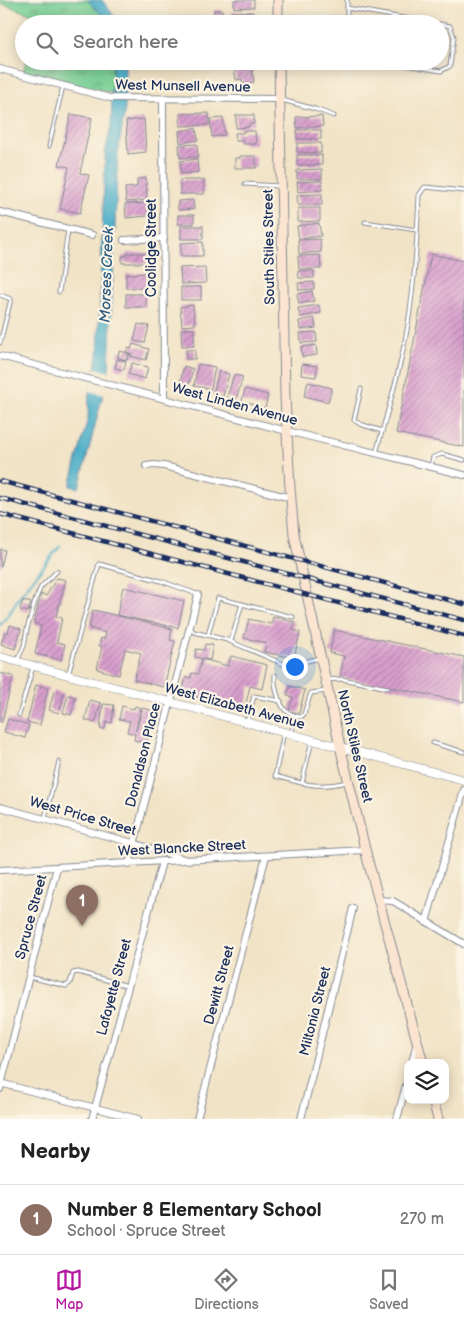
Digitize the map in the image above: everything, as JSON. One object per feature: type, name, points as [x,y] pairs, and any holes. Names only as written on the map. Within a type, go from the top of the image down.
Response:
[{"type":"main road","points":[[278,0],[278,15]]},
{"type":"main road","name":"South Stiles Street","points":[[279,70],[287,431]]},
{"type":"main road","name":"North Stiles Street","points":[[287,431],[294,535],[320,658],[365,850],[422,1059]]},
{"type":"main road","points":[[434,1104],[438,1119]]},
{"type":"street","name":"West Munsell Avenue","points":[[0,69],[110,98],[280,99]]},
{"type":"street","name":"Coolidge Street","points":[[163,98],[164,398]]},
{"type":"street","points":[[0,212],[92,236]]},
{"type":"street","points":[[124,240],[164,238]]},
{"type":"street","name":"West Linden Avenue","points":[[0,356],[464,475]]},
{"type":"street","points":[[146,466],[154,464],[164,466],[291,498]]},
{"type":"street","name":"Donaldson Place","points":[[129,864],[169,702],[198,595]]},
{"type":"street","name":"West Elizabeth Avenue","points":[[0,657],[464,780]]},
{"type":"street","points":[[426,922],[464,790]]},
{"type":"street","name":"West Price Street","points":[[0,806],[187,860]]},
{"type":"street","name":"West Blancke Street","points":[[0,870],[365,850]]},
{"type":"street","name":"Dewitt Street","points":[[197,1119],[266,856]]},
{"type":"street","name":"Lafayette Street","points":[[92,1119],[162,862]]},
{"type":"street","name":"Spruce Street","points":[[1,1085],[57,867]]},
{"type":"street","points":[[378,900],[393,901],[464,944]]},
{"type":"street","name":"Miltonia Street","points":[[301,1119],[353,908]]},
{"type":"street","points":[[413,1059],[417,1041]]},
{"type":"street","points":[[1,1085],[138,1119]]},
{"type":"street","points":[[397,1119],[404,1093]]},
{"type":"lane","points":[[347,0],[347,15]]},
{"type":"lane","points":[[347,8],[387,15]]},
{"type":"lane","points":[[449,26],[454,37],[449,67]]},
{"type":"lane","points":[[48,146],[63,86]]},
{"type":"lane","points":[[280,99],[334,116]]},
{"type":"lane","points":[[244,184],[281,186]]},
{"type":"lane","points":[[376,453],[395,388],[408,324],[419,195],[426,187],[464,191]]},
{"type":"lane","points":[[365,222],[417,230]]},
{"type":"lane","points":[[58,292],[68,229]]},
{"type":"lane","points":[[0,296],[11,299],[0,343]]},
{"type":"lane","points":[[361,389],[354,420],[360,424],[382,431]]},
{"type":"lane","points":[[430,466],[433,457],[442,454],[464,460]]},
{"type":"lane","points":[[68,675],[98,564],[161,581],[198,595]]},
{"type":"lane","points":[[17,662],[24,646],[36,598],[41,587],[56,571]]},
{"type":"lane","points":[[208,635],[218,598],[293,617]]},
{"type":"lane","points":[[231,642],[242,604]]},
{"type":"lane","points":[[189,627],[194,632],[231,642],[295,669],[307,661],[320,658]]},
{"type":"lane","points":[[19,715],[33,666]]},
{"type":"lane","points":[[275,675],[274,684],[286,711],[296,716],[302,717],[312,693],[328,691]]},
{"type":"lane","points":[[325,680],[342,679],[388,688]]},
{"type":"lane","points":[[246,722],[254,696],[281,701]]},
{"type":"lane","points":[[296,716],[288,733],[275,776],[312,786],[328,786],[349,781]]},
{"type":"lane","points":[[302,783],[312,739]]},
{"type":"lane","points":[[433,743],[464,752]]},
{"type":"lane","points":[[45,818],[59,762]]},
{"type":"lane","points":[[29,977],[66,986],[70,983],[73,973],[78,972],[128,986]]},
{"type":"green space","points":[[0,0],[87,0],[102,15],[33,15],[0,3]]},
{"type":"green space","points":[[24,70],[113,70],[112,93],[23,72]]},
{"type":"water","points":[[87,0],[102,0],[113,15],[102,15]]},
{"type":"water","points":[[113,70],[125,70],[125,109],[118,153],[109,371],[79,488],[70,486],[88,418],[89,393],[98,355],[105,153],[111,126]]},
{"type":"pier","points":[[95,368],[110,372],[104,395],[89,391]]},
{"type":"building","points":[[234,0],[254,0],[254,7],[234,8]]},
{"type":"building","points":[[214,10],[222,10],[222,15],[214,15]]},
{"type":"building","points":[[232,12],[253,12],[253,15],[232,15]]},
{"type":"building","points":[[234,70],[252,70],[254,82],[243,84],[242,79],[236,80]]},
{"type":"building","points":[[209,113],[209,125],[180,126],[180,114]]},
{"type":"building","points":[[71,114],[92,118],[80,173],[89,175],[80,213],[60,209],[69,167],[59,165]]},
{"type":"building","points":[[236,115],[254,115],[254,124],[249,124],[249,127],[236,128]]},
{"type":"building","points":[[322,116],[323,126],[297,128],[296,117]]},
{"type":"building","points":[[223,118],[225,135],[212,137],[210,119]]},
{"type":"building","points":[[144,119],[146,152],[128,154],[126,121]]},
{"type":"building","points":[[196,128],[198,140],[180,143],[179,131]]},
{"type":"building","points":[[297,130],[321,130],[321,139],[297,139]]},
{"type":"building","points":[[243,131],[255,131],[256,144],[243,144],[243,141],[236,141],[235,133],[243,133]]},
{"type":"building","points":[[297,143],[321,143],[321,153],[297,152]]},
{"type":"building","points":[[197,144],[198,157],[180,158],[179,145]]},
{"type":"building","points":[[297,155],[322,155],[322,165],[297,165]]},
{"type":"building","points":[[240,156],[256,156],[256,168],[235,168],[235,158],[240,158]]},
{"type":"building","points":[[197,159],[198,172],[181,174],[180,161]]},
{"type":"building","points":[[322,169],[322,179],[297,179],[297,170]]},
{"type":"building","points":[[146,178],[147,200],[126,202],[125,188],[137,187],[137,179]]},
{"type":"building","points":[[180,180],[204,180],[204,194],[180,194]]},
{"type":"building","points":[[322,181],[322,190],[298,192],[297,182]]},
{"type":"building","points":[[322,194],[322,205],[298,205],[297,195]]},
{"type":"building","points":[[193,200],[194,209],[178,210],[178,201]]},
{"type":"building","points":[[147,203],[148,216],[126,218],[125,204]]},
{"type":"building","points":[[298,208],[320,208],[320,221],[298,222]]},
{"type":"building","points":[[178,215],[194,215],[194,224],[178,224]]},
{"type":"building","points":[[319,223],[321,236],[299,239],[297,226]]},
{"type":"building","points":[[181,226],[203,226],[203,239],[181,239]]},
{"type":"building","points":[[320,239],[321,252],[299,254],[298,240]]},
{"type":"building","points":[[203,242],[203,256],[181,256],[181,243]]},
{"type":"building","points":[[127,253],[148,253],[148,263],[122,263],[122,256],[127,256]]},
{"type":"building","points":[[431,254],[464,261],[464,447],[396,433]]},
{"type":"building","points":[[320,255],[321,269],[299,269],[298,256]]},
{"type":"building","points":[[205,267],[206,283],[181,284],[180,268]]},
{"type":"building","points":[[298,271],[314,271],[314,278],[299,278]]},
{"type":"building","points":[[147,273],[147,288],[126,288],[126,274]]},
{"type":"building","points":[[314,282],[314,289],[299,290],[298,283]]},
{"type":"building","points":[[181,287],[201,287],[201,300],[181,300]]},
{"type":"building","points":[[312,291],[314,301],[299,304],[297,294]]},
{"type":"building","points":[[126,294],[146,294],[146,307],[126,307]]},
{"type":"building","points":[[193,305],[195,325],[182,326],[180,307]]},
{"type":"building","points":[[319,305],[321,313],[300,317],[298,308]]},
{"type":"building","points":[[314,318],[316,328],[300,330],[299,321]]},
{"type":"building","points":[[138,324],[149,326],[145,343],[134,341]]},
{"type":"building","points":[[181,329],[194,329],[194,346],[182,346]]},
{"type":"building","points":[[316,332],[317,342],[301,343],[300,333]]},
{"type":"building","points":[[133,344],[149,349],[146,360],[130,356],[132,354],[126,352],[128,348],[131,349]]},
{"type":"building","points":[[316,345],[317,355],[302,357],[301,347]]},
{"type":"building","points":[[186,350],[195,350],[195,359],[186,359]]},
{"type":"building","points":[[119,351],[129,353],[127,360],[118,358]]},
{"type":"building","points":[[117,359],[126,361],[124,370],[115,368]]},
{"type":"building","points":[[132,363],[148,367],[145,379],[128,374]]},
{"type":"building","points":[[198,364],[215,367],[211,389],[194,386]]},
{"type":"building","points":[[302,364],[317,366],[316,377],[301,375]]},
{"type":"building","points":[[184,366],[193,369],[189,384],[180,382]]},
{"type":"building","points":[[219,371],[229,374],[223,396],[213,394]]},
{"type":"building","points":[[234,375],[243,377],[236,400],[227,397]]},
{"type":"building","points":[[308,382],[332,388],[328,402],[304,396]]},
{"type":"building","points":[[245,389],[268,395],[265,408],[242,401]]},
{"type":"building","points":[[0,549],[5,550],[1,567],[0,567]]},
{"type":"building","points":[[57,578],[66,580],[56,616],[62,618],[57,642],[65,644],[61,660],[35,654],[41,626],[34,623],[41,594],[46,596]]},
{"type":"building","points":[[123,587],[184,601],[178,628],[117,615]]},
{"type":"building","points":[[23,600],[31,603],[28,612],[20,610]]},
{"type":"building","points":[[93,610],[172,629],[170,640],[175,641],[164,687],[134,680],[141,653],[125,649],[119,675],[97,669],[102,646],[99,646],[101,638],[104,639],[106,633],[89,628]]},
{"type":"building","points":[[273,617],[295,622],[293,630],[300,632],[294,658],[264,652],[266,643],[244,638],[249,619],[271,624]]},
{"type":"building","points":[[10,625],[21,629],[15,649],[1,644],[5,632],[8,633]]},
{"type":"building","points":[[334,630],[464,657],[464,702],[340,677],[344,656],[330,653]]},
{"type":"building","points":[[205,644],[213,645],[210,660],[195,657],[196,649],[204,650]]},
{"type":"building","points":[[231,656],[267,665],[262,689],[250,686],[245,708],[192,696],[193,691],[183,689],[186,677],[191,678],[192,673],[198,674],[202,659],[228,666]]},
{"type":"building","points":[[0,673],[13,676],[2,722],[0,722]]},
{"type":"building","points":[[36,685],[48,688],[40,725],[27,722]]},
{"type":"building","points":[[290,686],[305,690],[299,713],[289,711],[293,697],[287,696]]},
{"type":"building","points":[[54,691],[64,694],[59,713],[49,710]]},
{"type":"building","points":[[68,695],[76,697],[71,715],[63,713]]},
{"type":"building","points":[[90,700],[101,703],[95,723],[85,720]]},
{"type":"building","points":[[103,704],[114,705],[112,723],[106,722],[105,729],[100,729]]},
{"type":"building","points":[[122,706],[134,709],[135,706],[141,708],[136,731],[142,708],[155,711],[146,743],[134,740],[135,734],[127,732],[130,721],[119,719]]},
{"type":"building","points":[[8,719],[29,725],[25,738],[4,732]]},
{"type":"waterway","name":"Morses Creek","points":[[0,625],[22,593],[60,546]]},
{"type":"railway","points":[[0,481],[464,604]]},
{"type":"railway","points":[[0,498],[464,620]]},
{"type":"railway","points":[[0,514],[464,636]]},
{"type":"place","name":"Number 8 Elementary School","points":[[82,926]]}]
